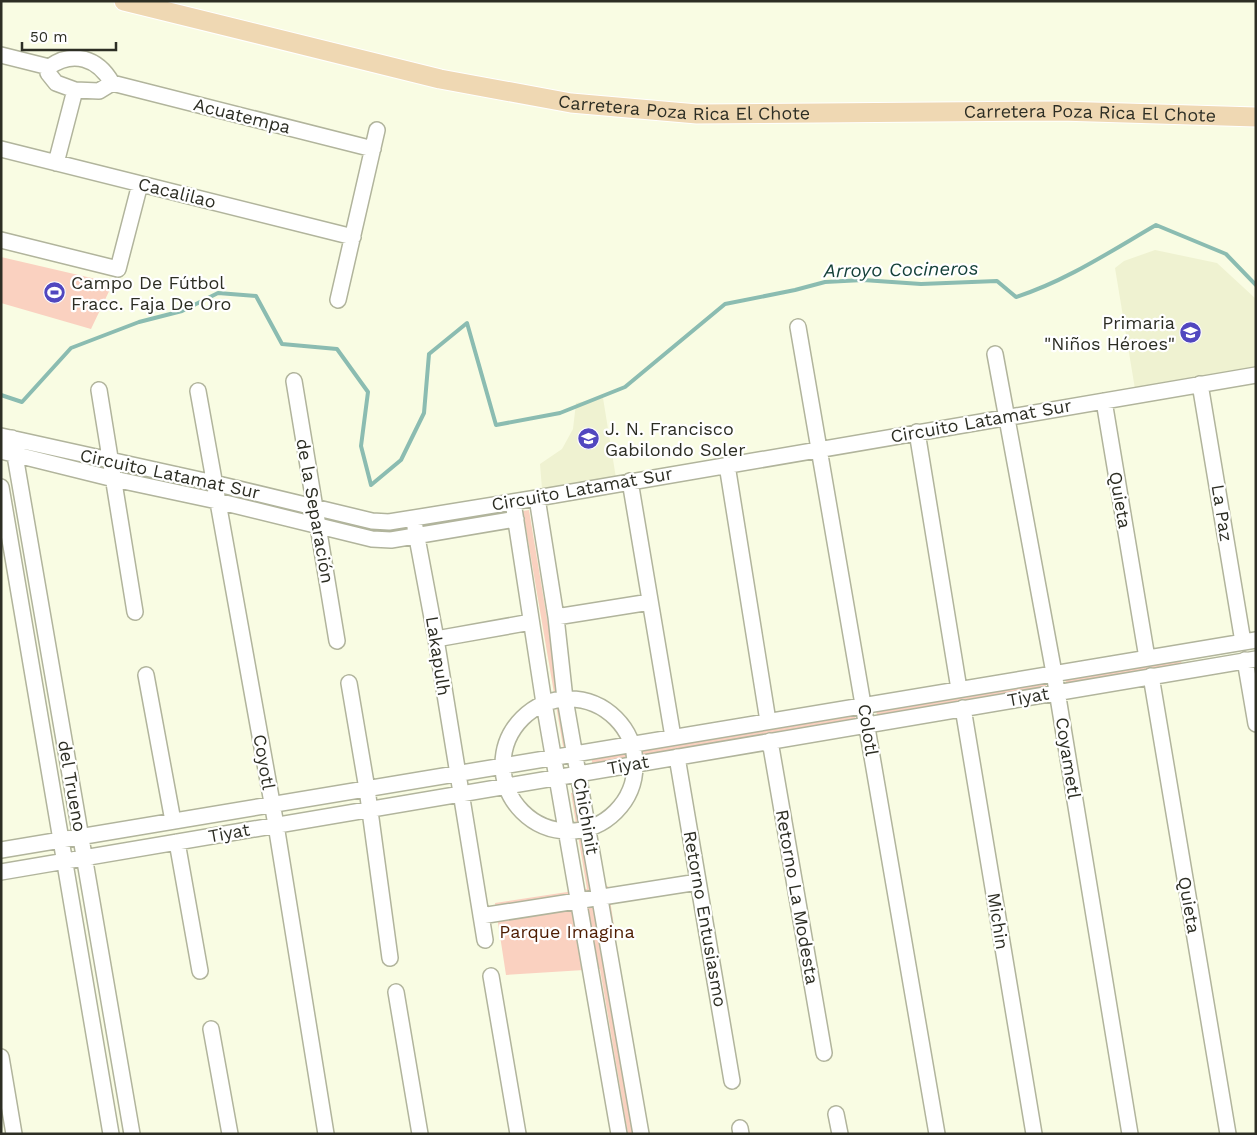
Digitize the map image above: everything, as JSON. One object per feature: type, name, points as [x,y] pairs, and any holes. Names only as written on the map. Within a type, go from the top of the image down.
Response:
[{"type":"main road","name":"Carretera Poza Rica El Chote","points":[[124,1],[440,79],[571,103],[697,114],[1060,111],[1256,117]]},
{"type":"street","points":[[1,55],[49,67]]},
{"type":"street","points":[[73,57],[92,62],[105,71],[112,83],[99,91],[75,90],[56,83],[48,73],[49,67],[58,60],[73,57]]},
{"type":"street","name":"Acuatempa","points":[[112,83],[373,149]]},
{"type":"street","points":[[56,163],[75,90]]},
{"type":"street","points":[[338,300],[377,130]]},
{"type":"street","name":"Cacalilao","points":[[1,149],[353,237]]},
{"type":"street","points":[[1,240],[118,269],[140,184]]},
{"type":"street","name":"Colotl","points":[[798,327],[937,1134]]},
{"type":"street","name":"Coyametl","points":[[995,354],[1054,674],[1130,1134]]},
{"type":"street","name":"Circuito Latamat Sur","points":[[7,437],[214,483],[372,521],[388,522],[1256,374]]},
{"type":"street","name":"de la Separación","points":[[294,381],[337,641]]},
{"type":"street","name":"La Paz","points":[[1200,384],[1250,641]]},
{"type":"street","points":[[100,390],[135,612]]},
{"type":"street","name":"Coyotl","points":[[198,391],[276,825],[326,1134]]},
{"type":"street","name":"Quieta","points":[[1104,400],[1147,658]]},
{"type":"street","points":[[917,432],[959,689]]},
{"type":"street","name":"del Trueno","points":[[7,437],[8,453],[85,858],[132,1134]]},
{"type":"street","name":"Circuito Latamat Sur","points":[[8,453],[372,539],[391,540],[516,519]]},
{"type":"street","points":[[727,465],[768,721]]},
{"type":"street","points":[[630,481],[674,737]]},
{"type":"street","name":"del Trueno","points":[[1,487],[111,1134]]},
{"type":"street","name":"Chichinit","points":[[537,498],[556,617],[565,699],[641,1134]]},
{"type":"street","name":"Chichinit","points":[[513,502],[544,703],[620,1134]]},
{"type":"street","name":"Lakapulh","points":[[413,518],[436,639],[485,940]]},
{"type":"street","points":[[556,617],[650,602]]},
{"type":"street","points":[[436,639],[531,622]]},
{"type":"street","name":"Tiyat","points":[[1,850],[1250,641]]},
{"type":"street","points":[[1192,650],[1194,669]]},
{"type":"street","points":[[1250,659],[1256,724]]},
{"type":"street","name":"Tiyat","points":[[1,872],[1250,659]]},
{"type":"street","points":[[146,675],[173,821]]},
{"type":"street","name":"Quieta","points":[[1150,676],[1228,1134]]},
{"type":"street","points":[[349,683],[367,788],[390,958]]},
{"type":"street","points":[[565,699],[586,701],[606,710],[621,724],[632,744],[635,764],[632,786],[622,804],[607,819],[588,828],[566,831],[547,828],[529,818],[515,804],[506,786],[502,766],[508,739],[522,718],[544,703],[565,699]]},
{"type":"street","name":"Michin","points":[[963,708],[1034,1134]]},
{"type":"street","points":[[733,727],[735,747]]},
{"type":"street","name":"Retorno La Modesta","points":[[770,741],[824,1053]]},
{"type":"street","name":"Retorno Entusiasmo","points":[[677,757],[732,1081]]},
{"type":"street","points":[[177,842],[200,971]]},
{"type":"street","points":[[481,916],[698,882]]},
{"type":"street","points":[[491,976],[518,1134]]},
{"type":"street","points":[[396,992],[420,1134]]},
{"type":"street","points":[[211,1029],[230,1134]]},
{"type":"street","points":[[1,1057],[14,1134]]},
{"type":"street","points":[[836,1114],[840,1134]]},
{"type":"shaded area","name":"Primaria \"Niños Héroes\"","points":[[1155,250],[1217,263],[1256,299],[1256,367],[1135,389],[1115,268],[1124,261]]},
{"type":"shaded area","name":"J. N. Francisco Gabilondo Soler","points":[[603,398],[616,478],[542,489],[540,464],[562,449],[573,429],[576,403]]},
{"type":"green space","name":"Campo De Fútbol Fracc. Faja De Oro","points":[[1,257],[113,283],[91,329],[1,303]]},
{"type":"green space","points":[[529,510],[569,751],[564,752],[523,511]]},
{"type":"green space","points":[[1181,660],[1182,667],[1067,687],[1065,679]]},
{"type":"green space","points":[[1045,682],[1047,690],[878,718],[876,711]]},
{"type":"green space","points":[[855,714],[856,721],[593,765],[591,758]]},
{"type":"green space","name":"Parque Imagina","points":[[576,792],[593,888],[608,886],[614,926],[634,1134],[628,1134],[600,969],[506,975],[495,903],[587,889],[571,793]]},
{"type":"waterway","name":"Arroyo Cocineros","points":[[1,395],[22,402],[71,348],[139,322],[182,311],[218,293],[256,296],[282,344],[337,349],[368,392],[361,446],[371,485],[401,460],[424,413],[429,354],[467,323],[496,425],[560,413],[625,387],[725,304],[825,282],[863,280],[921,284],[997,281],[1016,297],[1053,283],[1156,225],[1226,254],[1256,285]]},
{"type":"place","name":"Campo De Fútbol Fracc. Faja De Oro","points":[[55,293]]},
{"type":"place","name":"Primaria \"Niños Héroes\"","points":[[1191,333]]},
{"type":"place","name":"J. N. Francisco Gabilondo Soler","points":[[589,439]]}]
